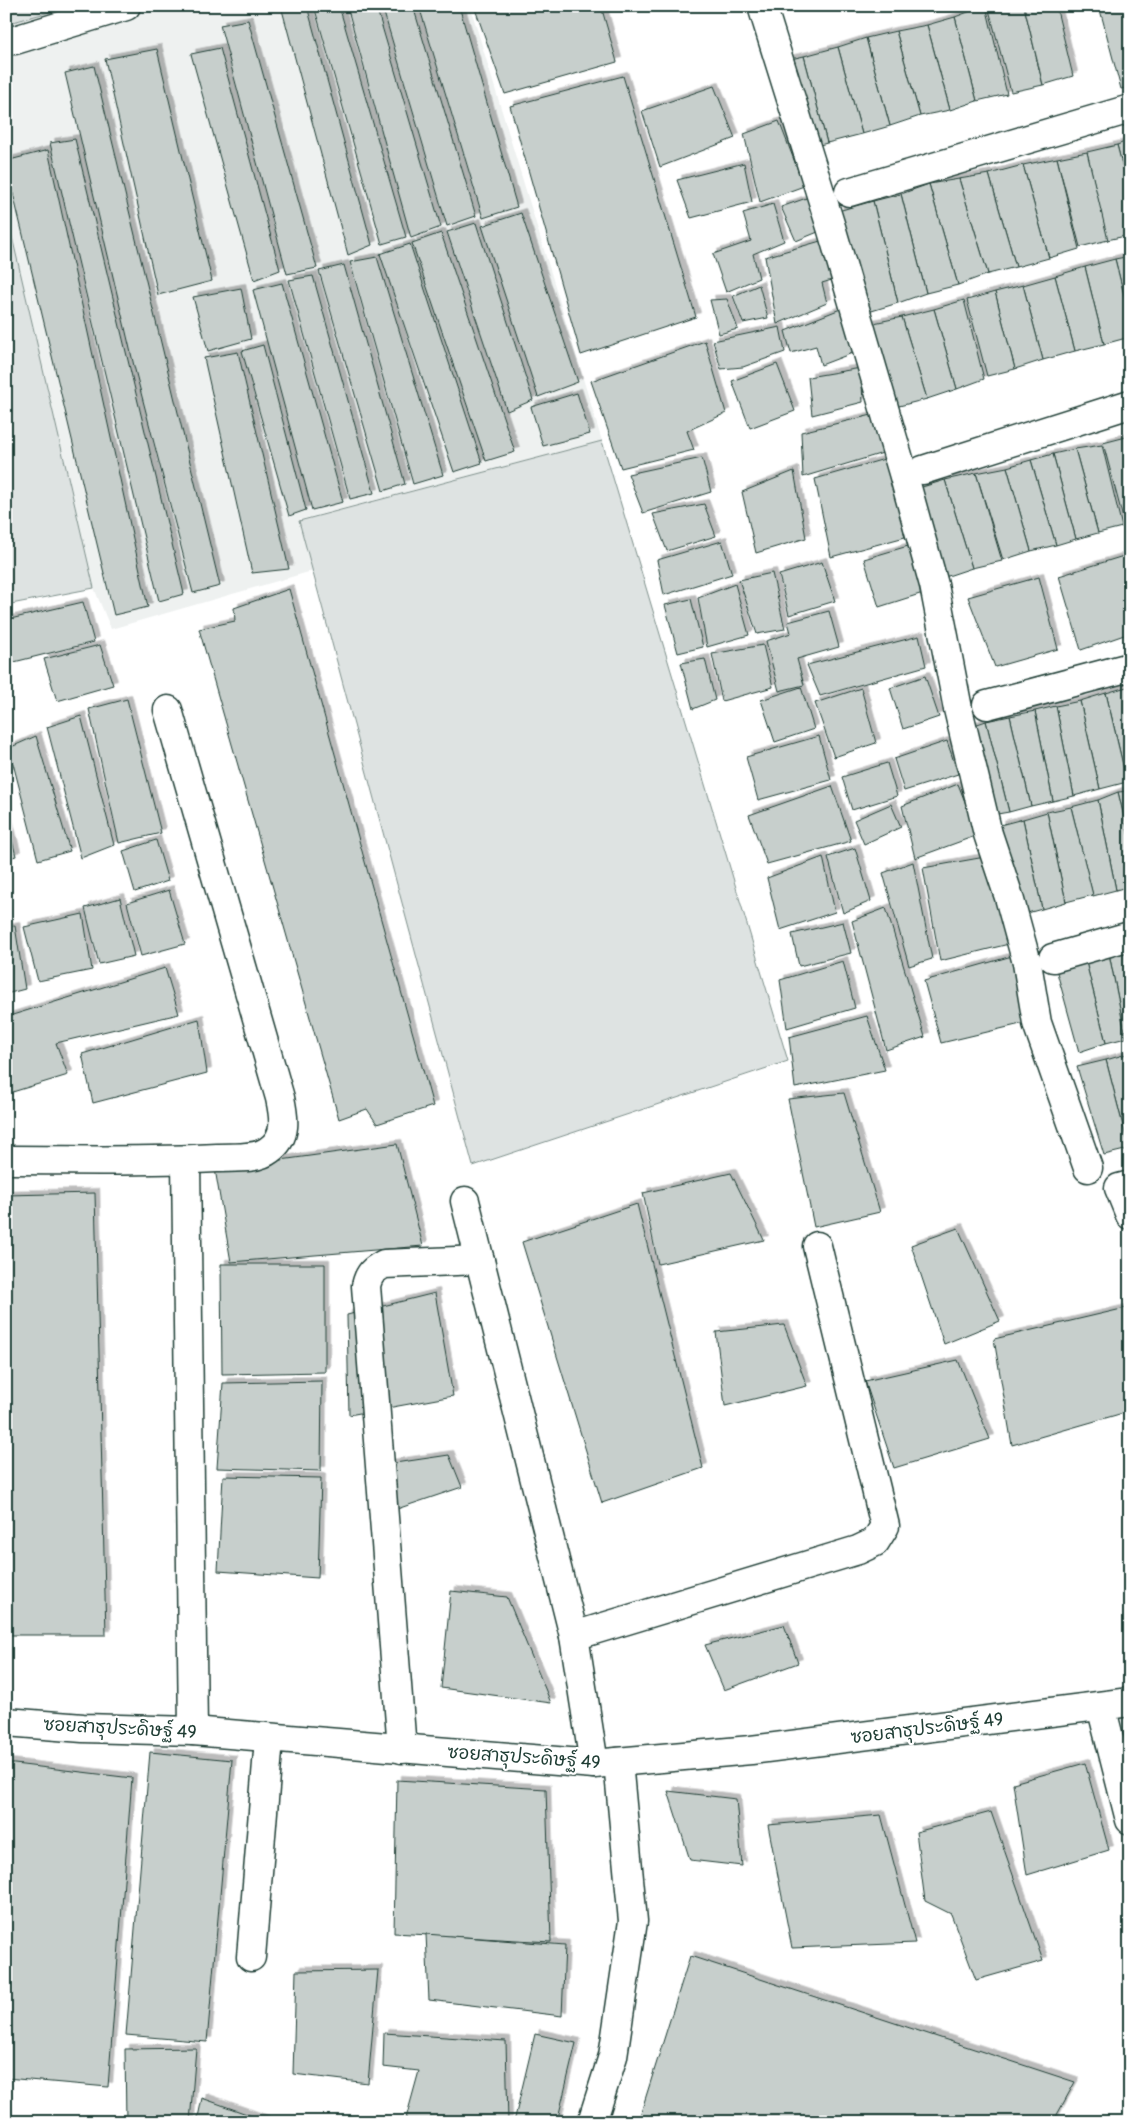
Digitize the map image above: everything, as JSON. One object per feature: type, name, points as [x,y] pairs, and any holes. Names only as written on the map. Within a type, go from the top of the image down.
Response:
[{"type":"street","points":[[15,40],[126,6]]},
{"type":"street","points":[[762,6],[831,228],[906,482],[934,584],[958,709],[988,834],[1009,897],[1027,963],[1037,1023],[1088,1168]]},
{"type":"street","points":[[849,192],[1130,109]]},
{"type":"street","points":[[923,470],[1130,404]]},
{"type":"street","points":[[986,705],[1130,667]]},
{"type":"street","points":[[11,1160],[186,1160],[262,1154],[278,1141],[282,1134],[284,1116],[168,710]]},
{"type":"street","points":[[1052,958],[1130,936]]},
{"type":"street","points":[[186,1160],[192,1731]]},
{"type":"street","points":[[1130,1185],[1119,1188],[1130,1215]]},
{"type":"street","points":[[465,1201],[606,1763],[633,1921],[613,2056],[592,2122]]},
{"type":"street","points":[[574,1636],[858,1550],[875,1542],[884,1526],[818,1246]]},
{"type":"street","points":[[402,1749],[366,1286],[368,1277],[373,1270],[384,1264],[480,1260]]},
{"type":"street","name":"ซอยสาธุประดิษฐ์ 49","points":[[6,1722],[83,1728],[192,1731],[402,1749],[606,1763],[751,1750],[1130,1702]]},
{"type":"street","points":[[1101,1706],[1130,1820]]},
{"type":"street","points":[[251,1957],[269,1738]]},
{"type":"shaded area","points":[[6,6],[71,6],[6,24]]},
{"type":"shaded area","points":[[71,6],[470,6],[602,441],[299,520],[312,571],[111,629],[94,588],[6,211],[6,24]]},
{"type":"shaded area","points":[[6,211],[94,588],[6,605]]},
{"type":"shaded area","points":[[602,441],[788,1061],[473,1166],[299,521]]},
{"type":"building","points":[[281,6],[307,6],[372,245],[348,255]]},
{"type":"building","points":[[314,6],[339,6],[406,237],[382,244]]},
{"type":"building","points":[[347,6],[376,6],[441,227],[411,238]]},
{"type":"building","points":[[382,6],[413,6],[476,216],[447,226]]},
{"type":"building","points":[[419,6],[459,6],[517,207],[483,218]]},
{"type":"building","points":[[474,6],[601,6],[617,62],[505,94]]},
{"type":"building","points":[[986,6],[1007,94],[977,101],[955,17]]},
{"type":"building","points":[[988,6],[1024,6],[1043,85],[1011,92]]},
{"type":"building","points":[[1024,6],[1056,6],[1073,76],[1043,85]]},
{"type":"building","points":[[1099,6],[1129,6],[1130,87],[1121,89]]},
{"type":"building","points":[[955,17],[977,101],[950,110],[927,25]]},
{"type":"building","points":[[248,20],[317,268],[287,274],[220,25]]},
{"type":"building","points":[[927,25],[950,110],[920,116],[896,31]]},
{"type":"building","points":[[896,31],[920,116],[890,126],[866,38]]},
{"type":"building","points":[[866,38],[890,126],[862,134],[838,47]]},
{"type":"building","points":[[838,47],[862,134],[827,143],[804,56]]},
{"type":"building","points":[[220,48],[280,270],[254,280],[191,54]]},
{"type":"building","points":[[157,49],[212,281],[158,295],[105,59]]},
{"type":"building","points":[[804,56],[827,143],[809,148],[782,61]]},
{"type":"building","points":[[94,66],[220,586],[193,593],[134,366],[65,73]]},
{"type":"building","points":[[623,76],[696,317],[581,355],[510,106]]},
{"type":"building","points":[[714,86],[735,138],[660,167],[642,111]]},
{"type":"building","points":[[779,121],[804,186],[760,202],[744,134]]},
{"type":"building","points":[[75,139],[184,594],[159,601],[50,143]]},
{"type":"building","points":[[1130,140],[1130,195],[1117,145]]},
{"type":"building","points":[[1117,145],[1130,195],[1130,235],[1107,240],[1087,152]]},
{"type":"building","points":[[48,150],[148,607],[114,615],[6,164],[6,161]]},
{"type":"building","points":[[1087,152],[1108,240],[1080,247],[1057,158]]},
{"type":"building","points":[[1057,158],[1079,249],[1049,258],[1023,165]]},
{"type":"building","points":[[744,163],[752,202],[691,218],[677,180]]},
{"type":"building","points":[[1023,165],[1049,258],[1016,267],[989,174]]},
{"type":"building","points":[[989,174],[1016,267],[988,274],[959,179]]},
{"type":"building","points":[[959,179],[988,274],[958,285],[929,184]]},
{"type":"building","points":[[929,184],[958,285],[926,293],[901,194]]},
{"type":"building","points":[[901,194],[926,293],[898,303],[873,201]]},
{"type":"building","points":[[812,196],[818,232],[796,241],[781,207]]},
{"type":"building","points":[[873,201],[898,303],[865,313],[838,211]]},
{"type":"building","points":[[773,204],[784,241],[753,254],[759,278],[726,292],[713,254],[751,241],[743,213]]},
{"type":"building","points":[[521,213],[578,382],[538,397],[482,226]]},
{"type":"building","points":[[476,223],[533,400],[507,411],[447,232]]},
{"type":"building","points":[[441,233],[515,452],[486,461],[412,243]]},
{"type":"building","points":[[824,240],[835,279],[822,283],[827,303],[777,324],[765,257]]},
{"type":"building","points":[[410,244],[482,463],[454,472],[380,254]]},
{"type":"building","points":[[1130,256],[1130,319],[1115,259]]},
{"type":"building","points":[[377,257],[443,475],[413,484],[350,262]]},
{"type":"building","points":[[1115,259],[1130,319],[1130,337],[1104,344],[1085,267]]},
{"type":"building","points":[[344,265],[405,484],[383,491],[319,271]]},
{"type":"building","points":[[1085,267],[1104,344],[1075,351],[1055,276]]},
{"type":"building","points":[[313,276],[374,493],[350,499],[289,280]]},
{"type":"building","points":[[1055,276],[1075,351],[1043,360],[1023,285]]},
{"type":"building","points":[[282,283],[343,502],[312,510],[253,290]]},
{"type":"building","points":[[759,285],[768,318],[743,323],[733,296]]},
{"type":"building","points":[[1023,285],[1043,360],[1015,369],[995,292]]},
{"type":"building","points":[[241,288],[251,339],[208,351],[193,297]]},
{"type":"building","points":[[995,292],[1015,369],[987,376],[967,300]]},
{"type":"building","points":[[727,299],[738,329],[719,334],[710,300]]},
{"type":"building","points":[[964,300],[984,379],[957,389],[934,309]]},
{"type":"building","points":[[843,308],[855,352],[821,365],[816,346],[791,353],[785,331]]},
{"type":"building","points":[[934,309],[957,389],[927,399],[902,317]]},
{"type":"building","points":[[902,317],[927,399],[895,407],[869,324]]},
{"type":"building","points":[[780,327],[785,352],[743,367],[721,369],[713,341]]},
{"type":"building","points":[[705,341],[726,413],[687,431],[694,450],[621,468],[591,381]]},
{"type":"building","points":[[263,345],[306,510],[289,516],[242,351]]},
{"type":"building","points":[[238,352],[289,569],[252,573],[204,358]]},
{"type":"building","points":[[777,364],[795,411],[750,428],[732,381]]},
{"type":"building","points":[[861,368],[863,402],[812,415],[808,377]]},
{"type":"building","points":[[577,393],[590,434],[543,446],[531,407]]},
{"type":"building","points":[[872,415],[883,453],[803,477],[801,432]]},
{"type":"building","points":[[1130,436],[1130,525],[1125,526],[1103,443]]},
{"type":"building","points":[[1102,445],[1122,527],[1098,533],[1075,449]]},
{"type":"building","points":[[1075,449],[1098,533],[1076,539],[1053,454]]},
{"type":"building","points":[[1053,454],[1076,539],[1056,545],[1031,460]]},
{"type":"building","points":[[702,458],[711,492],[643,513],[628,474]]},
{"type":"building","points":[[888,458],[905,537],[831,557],[815,479]]},
{"type":"building","points":[[1031,460],[1056,545],[1031,551],[1007,467]]},
{"type":"building","points":[[1007,467],[1031,551],[1003,560],[976,473]]},
{"type":"building","points":[[794,471],[806,538],[756,553],[742,492]]},
{"type":"building","points":[[976,473],[1002,561],[972,568],[945,480]]},
{"type":"building","points":[[945,480],[972,568],[945,577],[919,488]]},
{"type":"building","points":[[704,504],[716,536],[667,551],[653,514]]},
{"type":"building","points":[[722,541],[732,574],[664,595],[657,560]]},
{"type":"building","points":[[908,546],[923,593],[879,607],[864,559]]},
{"type":"building","points":[[1130,554],[1130,633],[1081,650],[1059,576]]},
{"type":"building","points":[[822,562],[835,601],[789,615],[779,575]]},
{"type":"building","points":[[772,573],[785,629],[757,634],[739,580]]},
{"type":"building","points":[[1039,577],[1058,649],[995,667],[968,597]]},
{"type":"building","points":[[735,584],[749,635],[707,647],[698,598]]},
{"type":"building","points":[[289,589],[433,1106],[377,1124],[367,1109],[339,1119],[199,629],[235,621],[234,608]]},
{"type":"building","points":[[691,599],[703,647],[678,653],[665,605]]},
{"type":"building","points":[[83,602],[94,642],[6,664],[6,620]]},
{"type":"building","points":[[829,611],[839,647],[797,659],[804,685],[779,691],[766,641],[791,633],[788,622]]},
{"type":"building","points":[[919,636],[926,666],[820,696],[807,665]]},
{"type":"building","points":[[100,645],[113,685],[57,701],[44,659]]},
{"type":"building","points":[[763,645],[773,687],[722,701],[712,654]]},
{"type":"building","points":[[705,659],[715,700],[693,709],[681,663]]},
{"type":"building","points":[[925,676],[939,717],[903,729],[890,688]]},
{"type":"building","points":[[1130,686],[1130,781],[1127,782],[1106,693]]},
{"type":"building","points":[[801,687],[814,729],[775,742],[761,700]]},
{"type":"building","points":[[861,688],[876,743],[834,757],[815,703]]},
{"type":"building","points":[[1106,693],[1127,782],[1100,789],[1080,701]]},
{"type":"building","points":[[127,699],[161,833],[119,843],[89,709]]},
{"type":"building","points":[[1080,701],[1100,789],[1074,796],[1056,706]]},
{"type":"building","points":[[1056,706],[1074,796],[1053,801],[1035,711]]},
{"type":"building","points":[[1035,711],[1053,801],[1031,806],[1010,716]]},
{"type":"building","points":[[81,716],[114,845],[81,858],[47,727]]},
{"type":"building","points":[[1010,716],[1031,806],[1009,812],[986,721]]},
{"type":"building","points":[[986,721],[1009,812],[986,816],[966,728]]},
{"type":"building","points":[[36,736],[70,851],[38,860],[9,748]]},
{"type":"building","points":[[819,736],[831,780],[758,800],[746,757]]},
{"type":"building","points":[[947,741],[958,774],[904,791],[894,759]]},
{"type":"building","points":[[887,763],[897,796],[852,810],[842,777]]},
{"type":"building","points":[[958,784],[978,835],[915,858],[902,806]]},
{"type":"building","points":[[832,786],[851,841],[767,864],[749,815]]},
{"type":"building","points":[[1130,791],[1130,842],[1118,792]]},
{"type":"building","points":[[1118,792],[1130,842],[1130,886],[1116,890],[1098,800]]},
{"type":"building","points":[[1098,800],[1116,890],[1093,896],[1071,807]]},
{"type":"building","points":[[891,804],[901,827],[864,844],[854,820]]},
{"type":"building","points":[[1071,807],[1093,895],[1066,902],[1047,812]]},
{"type":"building","points":[[1047,812],[1066,902],[1042,909],[1023,819]]},
{"type":"building","points":[[6,816],[16,856],[6,859]]},
{"type":"building","points":[[1023,819],[1042,909],[1020,915],[1000,825]]},
{"type":"building","points":[[156,840],[168,881],[135,892],[123,851]]},
{"type":"building","points":[[855,848],[871,901],[843,913],[828,857]]},
{"type":"building","points":[[823,857],[835,912],[780,930],[767,878]]},
{"type":"building","points":[[985,857],[1009,944],[940,961],[923,868]]},
{"type":"building","points":[[913,862],[932,959],[909,966],[883,873]]},
{"type":"building","points":[[169,890],[185,944],[141,956],[127,903]]},
{"type":"building","points":[[120,898],[134,956],[99,964],[85,908]]},
{"type":"building","points":[[886,908],[925,1037],[886,1050],[852,921]]},
{"type":"building","points":[[83,914],[92,970],[38,981],[24,927]]},
{"type":"building","points":[[843,922],[851,953],[799,966],[792,934]]},
{"type":"building","points":[[15,926],[25,989],[6,994],[6,928]]},
{"type":"building","points":[[1130,943],[1130,1037],[1126,1038],[1108,949]]},
{"type":"building","points":[[1108,949],[1126,1038],[1106,1043],[1084,954]]},
{"type":"building","points":[[1084,954],[1106,1043],[1079,1052],[1053,958]]},
{"type":"building","points":[[1012,956],[1025,1023],[941,1043],[924,981]]},
{"type":"building","points":[[843,961],[855,1008],[787,1028],[780,980]]},
{"type":"building","points":[[165,968],[179,1014],[56,1043],[68,1075],[6,1094],[6,1017]]},
{"type":"building","points":[[867,1016],[885,1070],[795,1088],[789,1037]]},
{"type":"building","points":[[199,1019],[207,1073],[93,1103],[82,1054]]},
{"type":"building","points":[[1130,1053],[1130,1148],[1129,1149],[1106,1060]]},
{"type":"building","points":[[1106,1060],[1129,1149],[1104,1155],[1077,1067]]},
{"type":"building","points":[[844,1093],[880,1212],[814,1227],[788,1099]]},
{"type":"building","points":[[397,1144],[423,1246],[231,1262],[215,1169]]},
{"type":"building","points":[[731,1173],[764,1240],[658,1264],[643,1193]]},
{"type":"building","points":[[95,1193],[106,1635],[7,1635],[6,1195]]},
{"type":"building","points":[[637,1204],[703,1468],[602,1503],[522,1242]]},
{"type":"building","points":[[958,1228],[1000,1321],[944,1344],[911,1245]]},
{"type":"building","points":[[221,1264],[325,1264],[325,1372],[222,1374]]},
{"type":"building","points":[[435,1293],[453,1396],[349,1415],[347,1315]]},
{"type":"building","points":[[1130,1307],[1130,1411],[1012,1445],[994,1339]]},
{"type":"building","points":[[784,1325],[807,1386],[725,1406],[716,1332]]},
{"type":"building","points":[[958,1360],[990,1439],[894,1468],[865,1381]]},
{"type":"building","points":[[322,1381],[321,1471],[217,1468],[223,1383]]},
{"type":"building","points":[[449,1455],[462,1487],[397,1509],[388,1464]]},
{"type":"building","points":[[223,1476],[321,1478],[318,1578],[218,1571]]},
{"type":"building","points":[[451,1591],[507,1597],[551,1703],[441,1688]]},
{"type":"building","points":[[784,1625],[798,1663],[724,1690],[705,1645]]},
{"type":"building","points":[[150,1752],[232,1760],[207,2042],[126,2035]]},
{"type":"building","points":[[6,1763],[132,1778],[108,2087],[6,2078]]},
{"type":"building","points":[[1085,1763],[1109,1850],[1027,1875],[1013,1783]]},
{"type":"building","points":[[397,1780],[546,1789],[551,1942],[394,1933]]},
{"type":"building","points":[[668,1791],[736,1799],[742,1866],[690,1860]]},
{"type":"building","points":[[991,1812],[1043,1961],[976,1980],[951,1914],[925,1901],[916,1832]]},
{"type":"building","points":[[881,1815],[915,1943],[792,1948],[768,1825]]},
{"type":"building","points":[[426,1934],[565,1945],[562,2016],[429,2000]]},
{"type":"building","points":[[690,1956],[1075,2082],[1053,2122],[638,2122]]},
{"type":"building","points":[[378,1970],[368,2083],[293,2074],[296,1971]]},
{"type":"building","points":[[384,2033],[506,2041],[508,2122],[405,2122],[419,2071],[383,2067]]},
{"type":"building","points":[[535,2034],[576,2043],[557,2122],[514,2122]]},
{"type":"building","points":[[196,2048],[190,2122],[126,2122],[125,2049]]},
{"type":"building","points":[[202,2098],[269,2122],[197,2122]]}]
